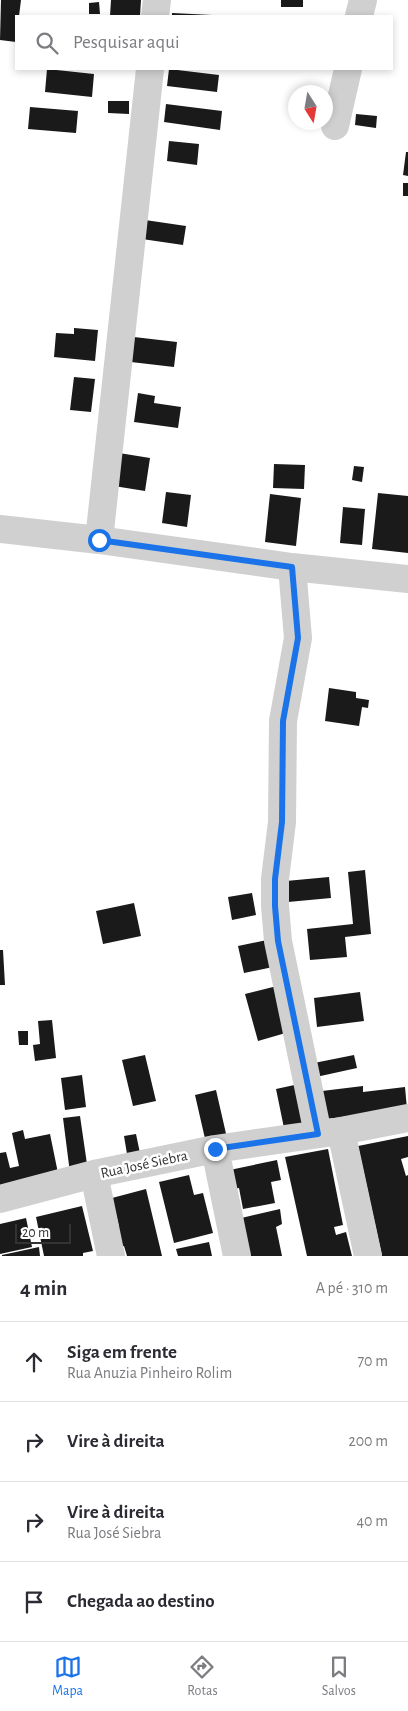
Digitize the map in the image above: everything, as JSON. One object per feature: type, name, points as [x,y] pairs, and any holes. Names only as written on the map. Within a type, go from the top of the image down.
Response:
[{"type":"street","points":[[155,15],[157,0]]},
{"type":"street","points":[[359,15],[363,0]]},
{"type":"street","points":[[99,540],[150,70]]},
{"type":"street","points":[[335,126],[348,70]]},
{"type":"street","points":[[0,529],[99,540],[292,567],[408,579]]},
{"type":"street","points":[[292,567],[298,638],[283,721],[282,822],[275,879],[278,941],[329,1132],[368,1256]]},
{"type":"street","name":"Rua José Siebra","points":[[0,1199],[94,1174],[215,1149],[408,1118]]},
{"type":"street","points":[[215,1149],[237,1256]]},
{"type":"street","points":[[94,1174],[111,1256]]},
{"type":"building","points":[[1,0],[21,0],[19,15],[15,15],[15,42],[0,40]]},
{"type":"building","points":[[111,0],[141,0],[140,15],[110,15]]},
{"type":"building","points":[[281,0],[303,0],[303,7],[281,7]]},
{"type":"building","points":[[99,2],[100,14],[89,14],[89,3]]},
{"type":"building","points":[[172,13],[212,15],[172,15]]},
{"type":"building","points":[[47,70],[94,74],[92,97],[45,92]]},
{"type":"building","points":[[169,70],[219,75],[217,92],[167,86]]},
{"type":"building","points":[[108,101],[129,101],[129,114],[108,113]]},
{"type":"building","points":[[166,104],[222,111],[220,130],[164,122]]},
{"type":"building","points":[[30,107],[78,111],[76,133],[28,129]]},
{"type":"building","points":[[356,114],[377,116],[376,128],[355,125]]},
{"type":"building","points":[[169,141],[199,144],[197,165],[167,161]]},
{"type":"building","points":[[406,152],[408,152],[408,176],[403,175]]},
{"type":"building","points":[[403,183],[408,183],[408,196],[403,196]]},
{"type":"building","points":[[145,220],[186,226],[183,245],[142,239]]},
{"type":"building","points":[[74,328],[98,330],[95,361],[54,357],[56,333],[74,334]]},
{"type":"building","points":[[134,337],[177,342],[174,367],[131,362]]},
{"type":"building","points":[[74,377],[95,379],[91,412],[70,410]]},
{"type":"building","points":[[138,393],[155,396],[154,403],[181,407],[178,428],[134,422]]},
{"type":"building","points":[[119,453],[150,458],[145,491],[114,486]]},
{"type":"building","points":[[274,464],[305,465],[304,489],[273,488]]},
{"type":"building","points":[[354,466],[364,467],[362,482],[352,480]]},
{"type":"building","points":[[166,492],[191,495],[187,527],[162,523]]},
{"type":"building","points":[[378,493],[408,496],[408,553],[372,549]]},
{"type":"building","points":[[270,494],[301,498],[296,546],[265,542]]},
{"type":"building","points":[[343,507],[365,509],[362,545],[340,543]]},
{"type":"building","points":[[329,688],[356,692],[356,698],[369,700],[368,708],[362,707],[359,726],[325,721]]},
{"type":"building","points":[[365,870],[371,934],[345,937],[347,957],[310,960],[307,929],[353,924],[348,872]]},
{"type":"building","points":[[329,877],[331,898],[288,902],[286,881]]},
{"type":"building","points":[[252,893],[256,915],[232,920],[228,897]]},
{"type":"building","points":[[134,903],[141,936],[103,944],[96,911]]},
{"type":"building","points":[[267,940],[273,967],[244,973],[238,946]]},
{"type":"building","points":[[0,950],[3,950],[5,985],[0,985]]},
{"type":"building","points":[[277,986],[289,1032],[258,1041],[245,994]]},
{"type":"building","points":[[360,992],[364,1021],[317,1027],[314,998]]},
{"type":"building","points":[[52,1020],[56,1058],[35,1061],[33,1045],[40,1044],[38,1021]]},
{"type":"building","points":[[18,1031],[28,1031],[28,1045],[19,1045]]},
{"type":"building","points":[[145,1055],[156,1101],[133,1106],[122,1060]]},
{"type":"building","points":[[354,1055],[357,1068],[316,1077],[314,1063]]},
{"type":"building","points":[[82,1075],[86,1107],[65,1110],[61,1078]]},
{"type":"building","points":[[299,1084],[307,1123],[284,1128],[276,1089]]},
{"type":"building","points":[[363,1086],[363,1092],[405,1087],[407,1109],[326,1119],[322,1091]]},
{"type":"building","points":[[216,1090],[227,1138],[206,1143],[195,1095]]},
{"type":"building","points":[[80,1116],[88,1171],[70,1173],[63,1118]]},
{"type":"building","points":[[23,1130],[25,1139],[50,1134],[59,1178],[0,1191],[0,1153],[6,1152],[10,1168],[19,1166],[12,1133]]},
{"type":"building","points":[[136,1134],[141,1158],[128,1160],[124,1136]]},
{"type":"building","points":[[408,1136],[408,1157],[401,1159],[406,1176],[408,1175],[408,1256],[382,1256],[358,1146]]},
{"type":"building","points":[[328,1149],[343,1225],[334,1227],[336,1235],[346,1232],[352,1256],[307,1256],[285,1157]]},
{"type":"building","points":[[277,1160],[281,1180],[271,1182],[275,1203],[243,1209],[239,1188],[230,1190],[225,1171]]},
{"type":"building","points":[[189,1175],[194,1195],[203,1193],[213,1233],[174,1243],[159,1182]]},
{"type":"building","points":[[146,1189],[162,1256],[127,1256],[124,1246],[115,1248],[111,1230],[119,1227],[112,1198]]},
{"type":"building","points":[[82,1206],[93,1251],[83,1253],[83,1256],[44,1256],[36,1217]]},
{"type":"building","points":[[280,1209],[282,1224],[276,1227],[282,1256],[249,1256],[233,1220]]},
{"type":"building","points":[[26,1218],[32,1247],[0,1254],[0,1224]]},
{"type":"building","points":[[209,1242],[212,1256],[178,1256],[176,1249]]},
{"type":"building","points":[[39,1247],[40,1256],[2,1256],[2,1255]]},
{"type":"route","points":[[99,540],[292,567],[298,638],[283,721],[282,822],[275,879],[275,906],[278,941],[318,1134],[215,1149]]}]
